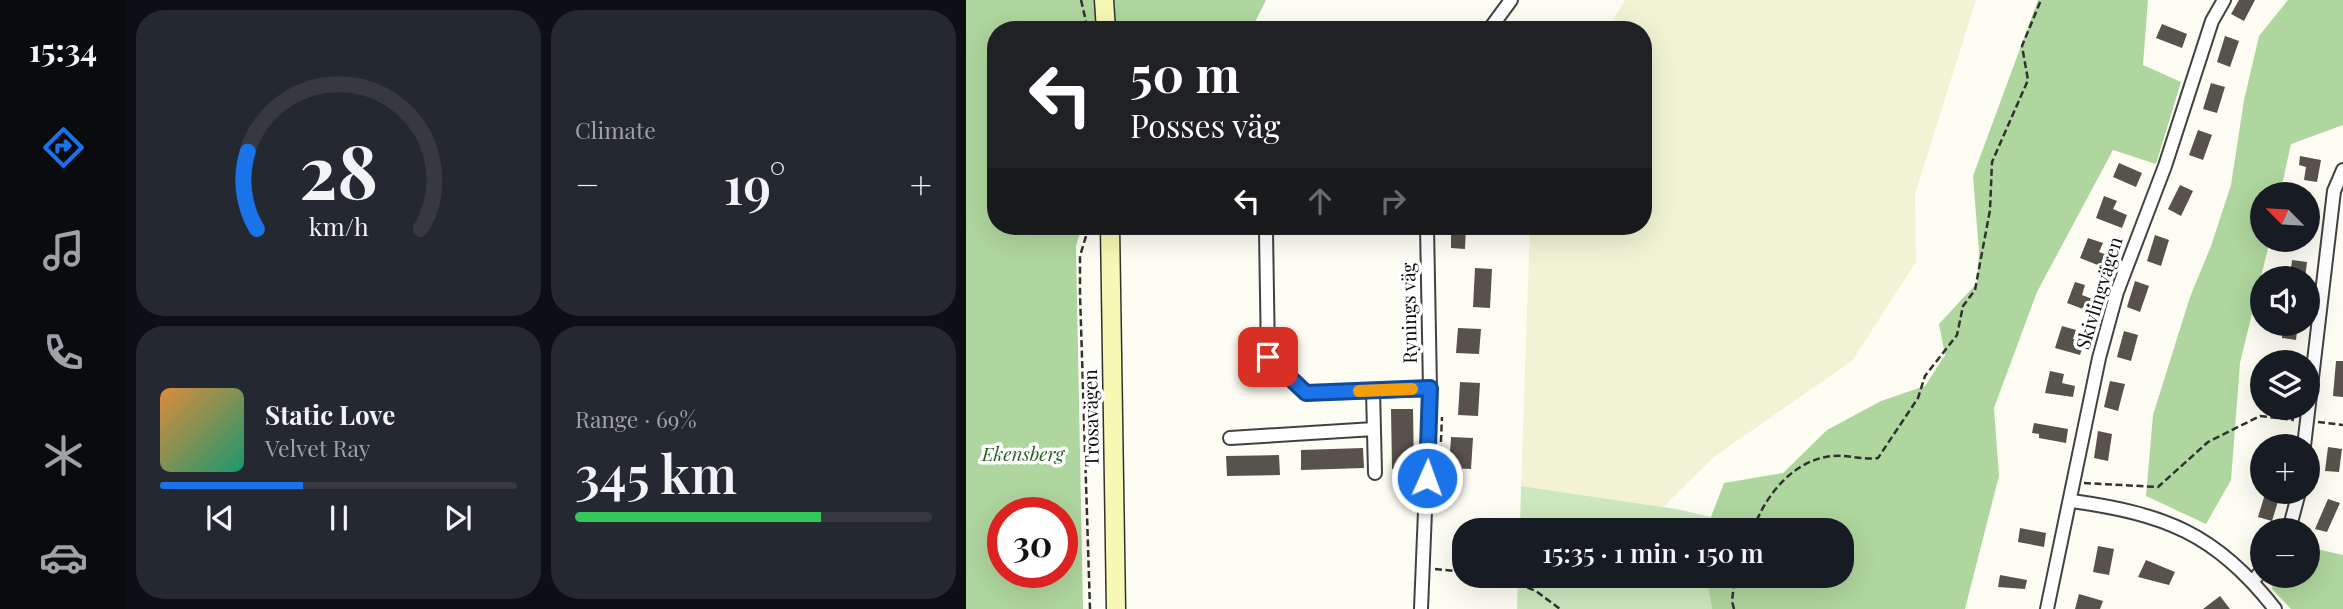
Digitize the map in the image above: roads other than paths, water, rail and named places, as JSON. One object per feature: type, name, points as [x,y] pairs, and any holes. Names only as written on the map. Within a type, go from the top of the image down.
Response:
[{"type":"main road","points":[[1104,0],[1105,21]]},
{"type":"main road","name":"Trosavägen","points":[[1110,235],[1116,609]]},
{"type":"street","points":[[1496,21],[1511,0]]},
{"type":"street","name":"Skivlingvägen","points":[[2047,609],[2076,483],[2099,358],[2117,292],[2165,166],[2211,21],[2224,0]]},
{"type":"street","points":[[2305,434],[2334,191],[2343,170]]},
{"type":"street","points":[[1266,235],[1268,357],[1306,393],[1430,388]]},
{"type":"street","name":"Rynings väg","points":[[1421,609],[1430,388],[1427,235]]},
{"type":"street","points":[[1373,390],[1375,473]]},
{"type":"street","points":[[1230,438],[1374,429]]},
{"type":"street","points":[[2071,501],[2116,507],[2155,517],[2197,534],[2250,578]]},
{"type":"street","points":[[2258,588],[2275,609]]},
{"type":"park label","name":"Ekensberg","points":[[1023,454]]}]
